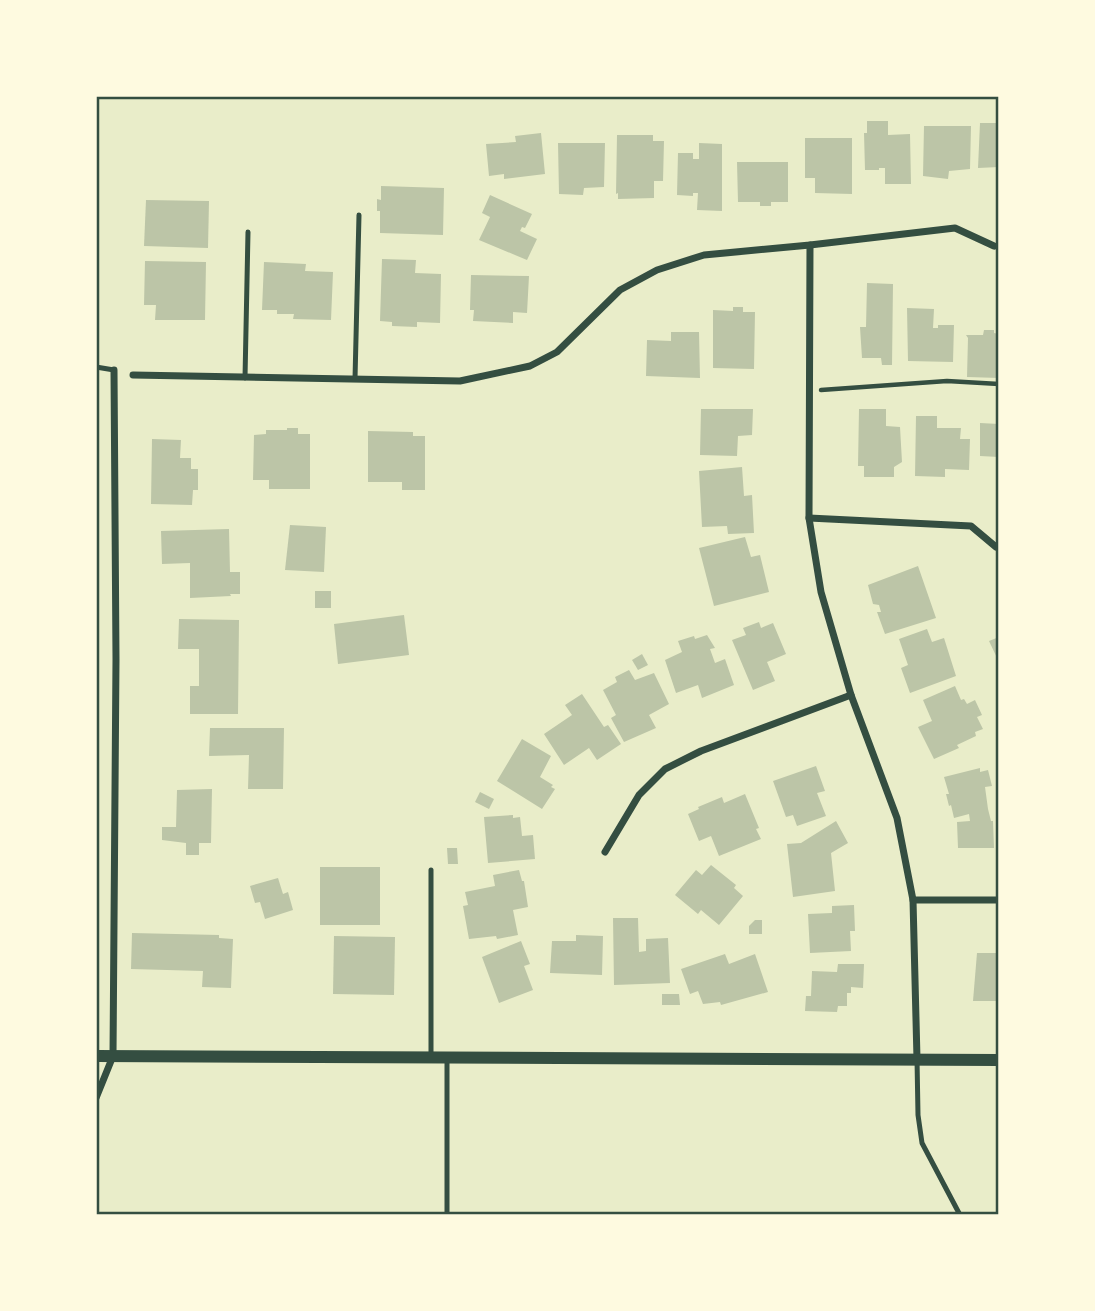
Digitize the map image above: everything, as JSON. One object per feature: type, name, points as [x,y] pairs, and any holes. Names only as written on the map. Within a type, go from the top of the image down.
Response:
[{"type":"street","points":[[133,375],[460,382],[530,366],[557,352],[620,290],[657,270],[704,255],[955,228],[994,246]]},
{"type":"street","points":[[810,245],[809,518],[821,592],[850,695],[897,818],[912,900],[917,1059]]},
{"type":"street","points":[[96,1098],[113,1056],[116,659],[114,370]]},
{"type":"street","points":[[809,518],[971,526],[996,547]]},
{"type":"street","points":[[606,852],[639,795],[665,769],[701,751],[850,695]]},
{"type":"street","points":[[912,900],[999,900]]},
{"type":"street","points":[[96,1056],[999,1060]]},
{"type":"lane","points":[[355,379],[359,215]]},
{"type":"lane","points":[[245,378],[248,232]]},
{"type":"lane","points":[[96,367],[114,370]]},
{"type":"lane","points":[[431,870],[431,1058]]},
{"type":"lane","points":[[447,1058],[447,1215]]},
{"type":"lane","points":[[917,1059],[918,1115],[922,1143],[960,1215]]},
{"type":"path","points":[[810,390],[843,390],[947,381],[999,384]]},
{"type":"building","points":[[867,121],[888,121],[888,135],[910,134],[911,184],[885,184],[885,168],[865,170],[864,133],[867,133]]},
{"type":"building","points":[[980,123],[999,123],[999,167],[978,168]]},
{"type":"building","points":[[924,126],[971,126],[970,169],[949,171],[948,179],[923,176]]},
{"type":"building","points":[[541,133],[545,174],[504,179],[504,174],[489,176],[486,144],[516,142],[515,136]]},
{"type":"building","points":[[617,135],[653,135],[653,141],[664,141],[663,181],[654,181],[654,198],[618,199]]},
{"type":"building","points":[[805,138],[852,138],[852,194],[815,193],[815,178],[805,178]]},
{"type":"building","points":[[558,143],[605,143],[604,187],[584,188],[583,195],[559,194]]},
{"type":"building","points":[[699,143],[722,144],[722,211],[697,210],[698,193],[693,193],[693,196],[677,195],[678,153],[693,153],[693,159],[699,159]]},
{"type":"building","points":[[737,162],[788,162],[788,202],[771,202],[771,206],[760,206],[760,202],[738,202]]},
{"type":"building","points":[[381,186],[444,188],[443,235],[380,233],[377,199],[381,200]]},
{"type":"building","points":[[490,195],[532,214],[525,228],[522,227],[520,231],[537,239],[527,260],[479,240],[490,217],[482,213]]},
{"type":"building","points":[[146,200],[209,201],[208,248],[144,246]]},
{"type":"building","points":[[382,259],[416,260],[415,273],[441,274],[440,323],[417,322],[417,327],[392,326],[392,322],[380,321]]},
{"type":"building","points":[[145,261],[206,262],[205,320],[155,320],[156,305],[144,305]]},
{"type":"building","points":[[264,262],[306,264],[305,271],[333,272],[331,320],[293,319],[294,314],[277,314],[277,310],[262,310]]},
{"type":"building","points":[[471,275],[529,276],[527,313],[513,312],[513,323],[473,321],[474,310],[470,310]]},
{"type":"building","points":[[867,283],[893,284],[892,365],[882,365],[881,358],[862,358],[860,327],[866,327]]},
{"type":"building","points":[[733,307],[743,307],[743,312],[755,312],[754,369],[713,368],[713,310],[733,311]]},
{"type":"building","points":[[907,308],[934,309],[933,328],[938,328],[938,325],[954,325],[953,362],[908,361]]},
{"type":"building","points":[[984,330],[994,330],[994,333],[999,334],[999,378],[967,377],[966,335],[983,335]]},
{"type":"building","points":[[671,332],[699,332],[700,378],[646,376],[647,340],[671,341]]},
{"type":"building","points":[[701,409],[753,409],[752,435],[738,436],[737,456],[700,455]]},
{"type":"building","points":[[859,409],[886,409],[886,426],[900,427],[902,462],[894,467],[894,477],[864,477],[864,466],[858,466]]},
{"type":"building","points":[[916,416],[937,416],[937,428],[961,428],[960,439],[970,439],[969,470],[945,469],[945,477],[915,476]]},
{"type":"building","points":[[980,423],[999,424],[999,457],[980,456]]},
{"type":"building","points":[[298,428],[298,434],[310,434],[310,489],[269,489],[269,480],[253,480],[254,435],[266,434],[266,430]]},
{"type":"building","points":[[368,431],[413,432],[413,436],[425,436],[425,490],[402,490],[402,482],[368,482]]},
{"type":"building","points":[[152,439],[181,440],[180,458],[191,458],[191,469],[198,469],[198,490],[193,490],[192,505],[151,504]]},
{"type":"building","points":[[742,467],[744,496],[752,495],[754,533],[728,534],[727,526],[702,527],[699,471]]},
{"type":"building","points":[[290,525],[326,527],[324,572],[285,570]]},
{"type":"building","points":[[229,529],[230,572],[240,572],[240,594],[190,598],[190,563],[162,564],[161,531]]},
{"type":"building","points":[[745,537],[751,557],[760,555],[769,592],[714,606],[699,548]]},
{"type":"building","points":[[918,566],[936,618],[885,634],[877,612],[881,612],[879,605],[873,604],[868,585]]},
{"type":"building","points":[[315,591],[331,591],[331,608],[315,608]]},
{"type":"building","points":[[404,615],[409,655],[338,664],[334,624]]},
{"type":"building","points":[[179,619],[239,620],[238,714],[190,714],[190,686],[199,686],[199,649],[178,649]]},
{"type":"building","points":[[759,622],[761,628],[773,623],[786,654],[767,662],[775,681],[753,690],[732,640],[746,635],[743,628]]},
{"type":"building","points":[[927,629],[932,642],[944,638],[956,676],[910,693],[901,668],[908,665],[899,639]]},
{"type":"building","points":[[707,635],[715,648],[710,649],[715,663],[725,659],[734,685],[702,698],[698,685],[676,693],[665,660],[682,652],[678,641]]},
{"type":"building","points":[[999,637],[999,662],[989,641]]},
{"type":"building","points":[[642,654],[648,665],[638,670],[632,660]]},
{"type":"building","points":[[629,670],[635,680],[654,673],[669,704],[649,715],[656,728],[624,742],[611,718],[616,715],[603,690],[617,682],[615,677]]},
{"type":"building","points":[[955,686],[961,700],[964,699],[967,704],[975,700],[982,715],[977,717],[983,729],[975,732],[976,736],[957,745],[959,748],[934,759],[918,727],[932,721],[923,700]]},
{"type":"building","points":[[582,694],[604,727],[608,725],[621,744],[597,760],[589,748],[564,765],[544,734],[572,715],[565,705]]},
{"type":"building","points":[[210,728],[284,728],[283,789],[248,789],[249,755],[209,756]]},
{"type":"building","points":[[522,739],[551,756],[540,777],[555,789],[542,809],[497,781]]},
{"type":"building","points":[[816,766],[825,791],[817,793],[826,816],[797,826],[793,815],[786,817],[773,781]]},
{"type":"building","points":[[980,768],[980,772],[988,770],[992,786],[985,787],[988,809],[993,821],[994,848],[958,848],[957,822],[970,821],[969,814],[954,818],[944,777]]},
{"type":"building","points":[[212,789],[211,843],[199,843],[199,855],[186,855],[186,843],[162,840],[162,827],[176,827],[177,790]]},
{"type":"building","points":[[480,792],[494,799],[489,809],[475,802]]},
{"type":"building","points":[[745,794],[761,839],[719,856],[711,836],[699,841],[688,814],[722,797],[724,803]]},
{"type":"building","points":[[513,815],[513,818],[520,817],[522,836],[533,835],[535,859],[488,863],[484,817]]},
{"type":"building","points":[[836,821],[848,843],[831,853],[835,891],[793,897],[787,844],[801,843]]},
{"type":"building","points":[[447,848],[457,848],[458,864],[448,864]]},
{"type":"building","points":[[711,865],[736,885],[734,888],[743,896],[719,925],[701,910],[698,914],[675,895],[696,870],[702,875]]},
{"type":"building","points":[[320,867],[380,867],[380,925],[320,925]]},
{"type":"building","points":[[519,870],[524,881],[528,907],[513,910],[518,935],[497,939],[496,936],[469,939],[463,906],[468,905],[465,892],[495,886],[493,875]]},
{"type":"building","points":[[278,878],[283,894],[288,892],[293,910],[265,919],[260,902],[255,903],[250,886]]},
{"type":"building","points":[[854,905],[855,931],[850,931],[851,951],[810,953],[808,914],[832,913],[832,906]]},
{"type":"building","points":[[613,918],[638,918],[639,952],[646,951],[646,939],[668,938],[670,983],[614,985]]},
{"type":"building","points":[[755,920],[762,920],[762,934],[749,934],[749,926]]},
{"type":"building","points":[[132,933],[219,935],[219,938],[233,939],[231,988],[202,987],[203,971],[131,969]]},
{"type":"building","points":[[576,935],[603,936],[602,975],[550,973],[552,941],[576,941]]},
{"type":"building","points":[[334,936],[395,937],[394,995],[333,994]]},
{"type":"building","points":[[521,941],[530,964],[524,966],[533,990],[499,1003],[482,957]]},
{"type":"building","points":[[977,953],[999,953],[999,1001],[973,1001]]},
{"type":"building","points":[[725,954],[729,964],[755,954],[768,992],[721,1005],[720,1002],[703,1004],[698,991],[690,994],[681,969]]},
{"type":"building","points":[[838,964],[864,964],[863,988],[851,987],[851,993],[847,993],[847,1006],[838,1006],[837,1012],[805,1011],[806,996],[811,996],[812,971],[837,972]]},
{"type":"building","points":[[662,994],[679,994],[680,1005],[662,1005]]}]
